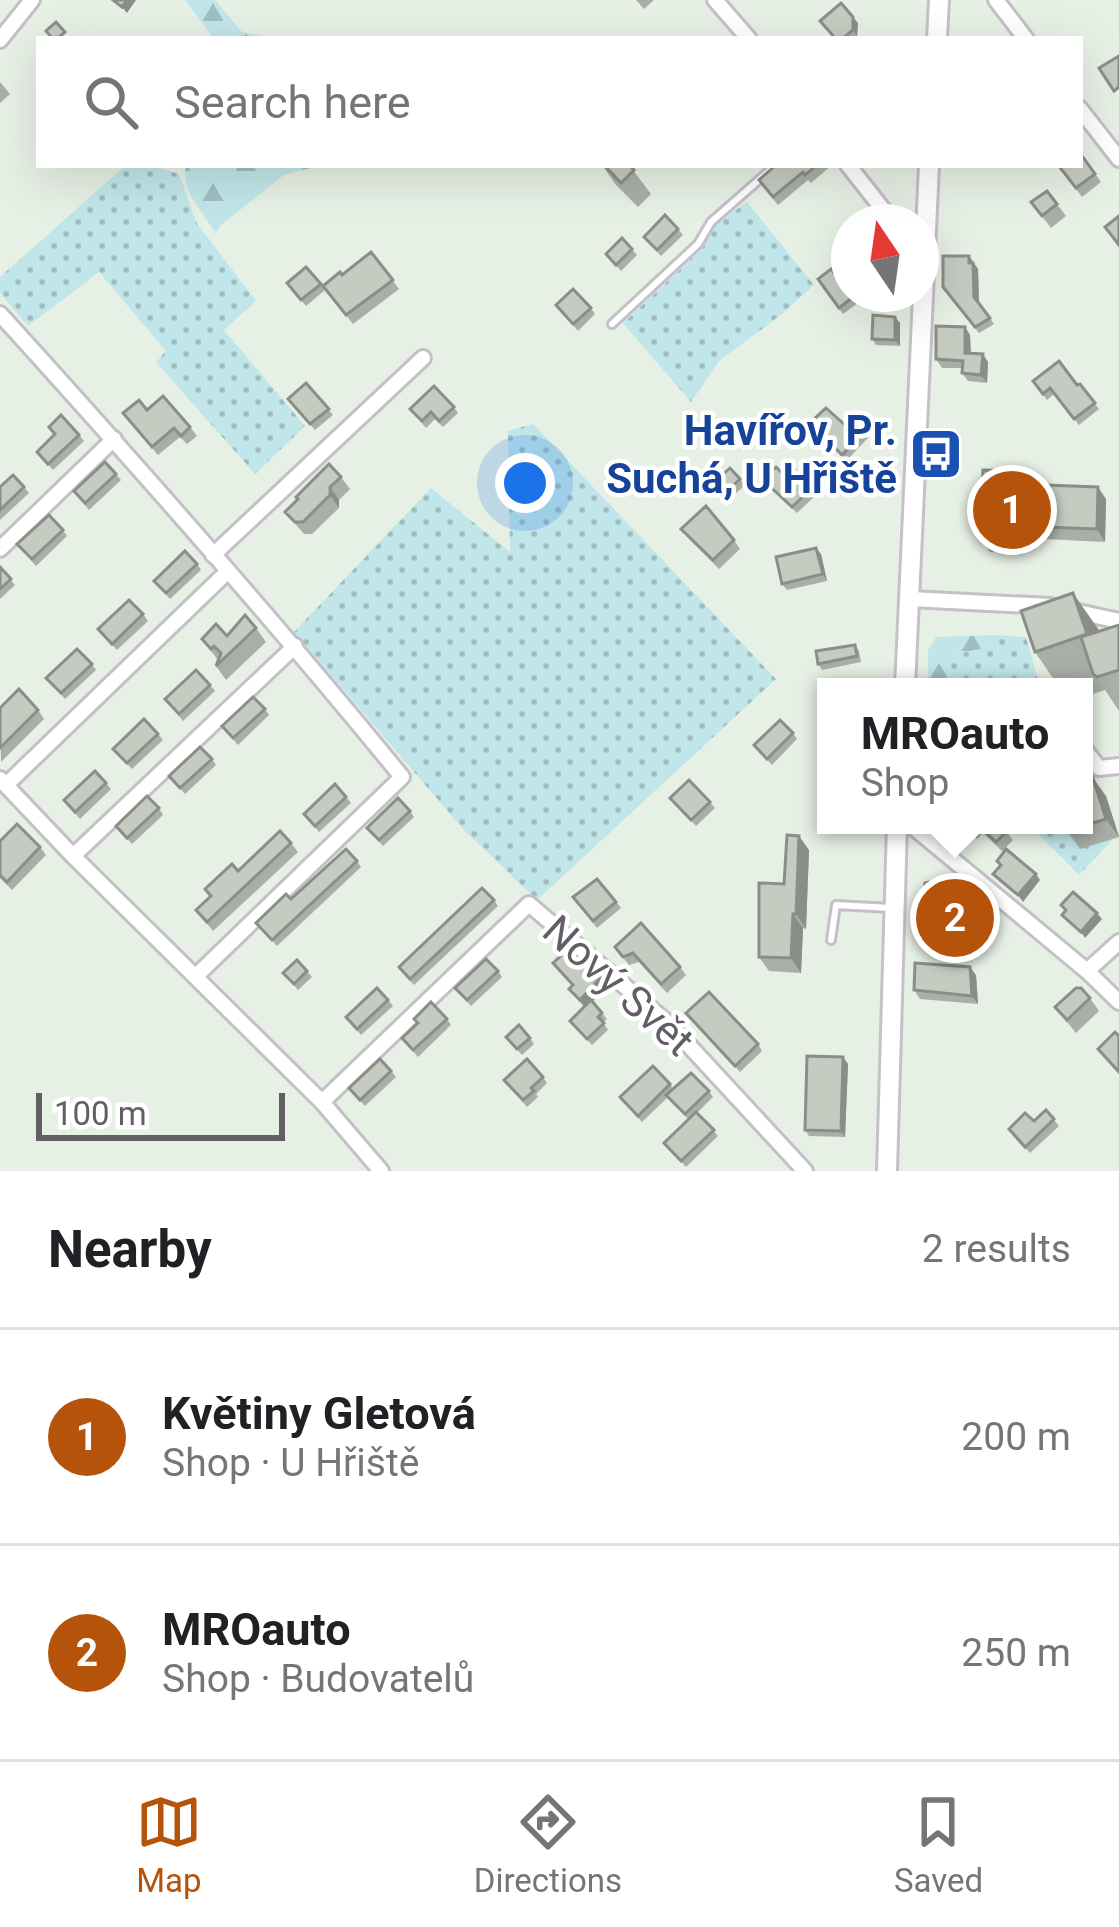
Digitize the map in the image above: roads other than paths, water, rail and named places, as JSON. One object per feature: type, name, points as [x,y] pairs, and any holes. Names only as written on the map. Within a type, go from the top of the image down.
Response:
[{"type":"street","points":[[0,40],[32,0]]},
{"type":"street","points":[[716,0],[746,36]]},
{"type":"street","points":[[937,36],[939,0]]},
{"type":"street","points":[[996,0],[1024,36]]},
{"type":"street","points":[[1083,113],[1119,159]]},
{"type":"street","points":[[850,168],[879,204]]},
{"type":"street","points":[[926,204],[929,168]]},
{"type":"street","points":[[905,678],[920,312]]},
{"type":"street","points":[[0,314],[295,646],[402,777],[196,976]]},
{"type":"street","points":[[213,555],[423,358]]},
{"type":"street","points":[[0,549],[114,440]]},
{"type":"street","points":[[227,572],[3,782],[322,1102],[381,1171]]},
{"type":"street","points":[[910,599],[1050,606],[1119,621]]},
{"type":"street","points":[[73,856],[295,646]]},
{"type":"street","points":[[887,1171],[897,834]]},
{"type":"street","points":[[922,834],[1119,1002]]},
{"type":"street","name":"Nový Svět","points":[[322,1102],[529,904],[670,1025],[805,1171]]},
{"type":"street","points":[[1088,971],[1119,942]]},
{"type":"lane","points":[[612,324],[698,244],[711,222],[773,168]]},
{"type":"lane","points":[[831,940],[836,905],[895,909]]},
{"type":"place","name":"Havířov, Pr. Suchá, U Hřiště","points":[[936,454]]},
{"type":"place","name":"Květiny Gletová","points":[[1012,510]]},
{"type":"place","name":"MROauto","points":[[955,918]]}]
